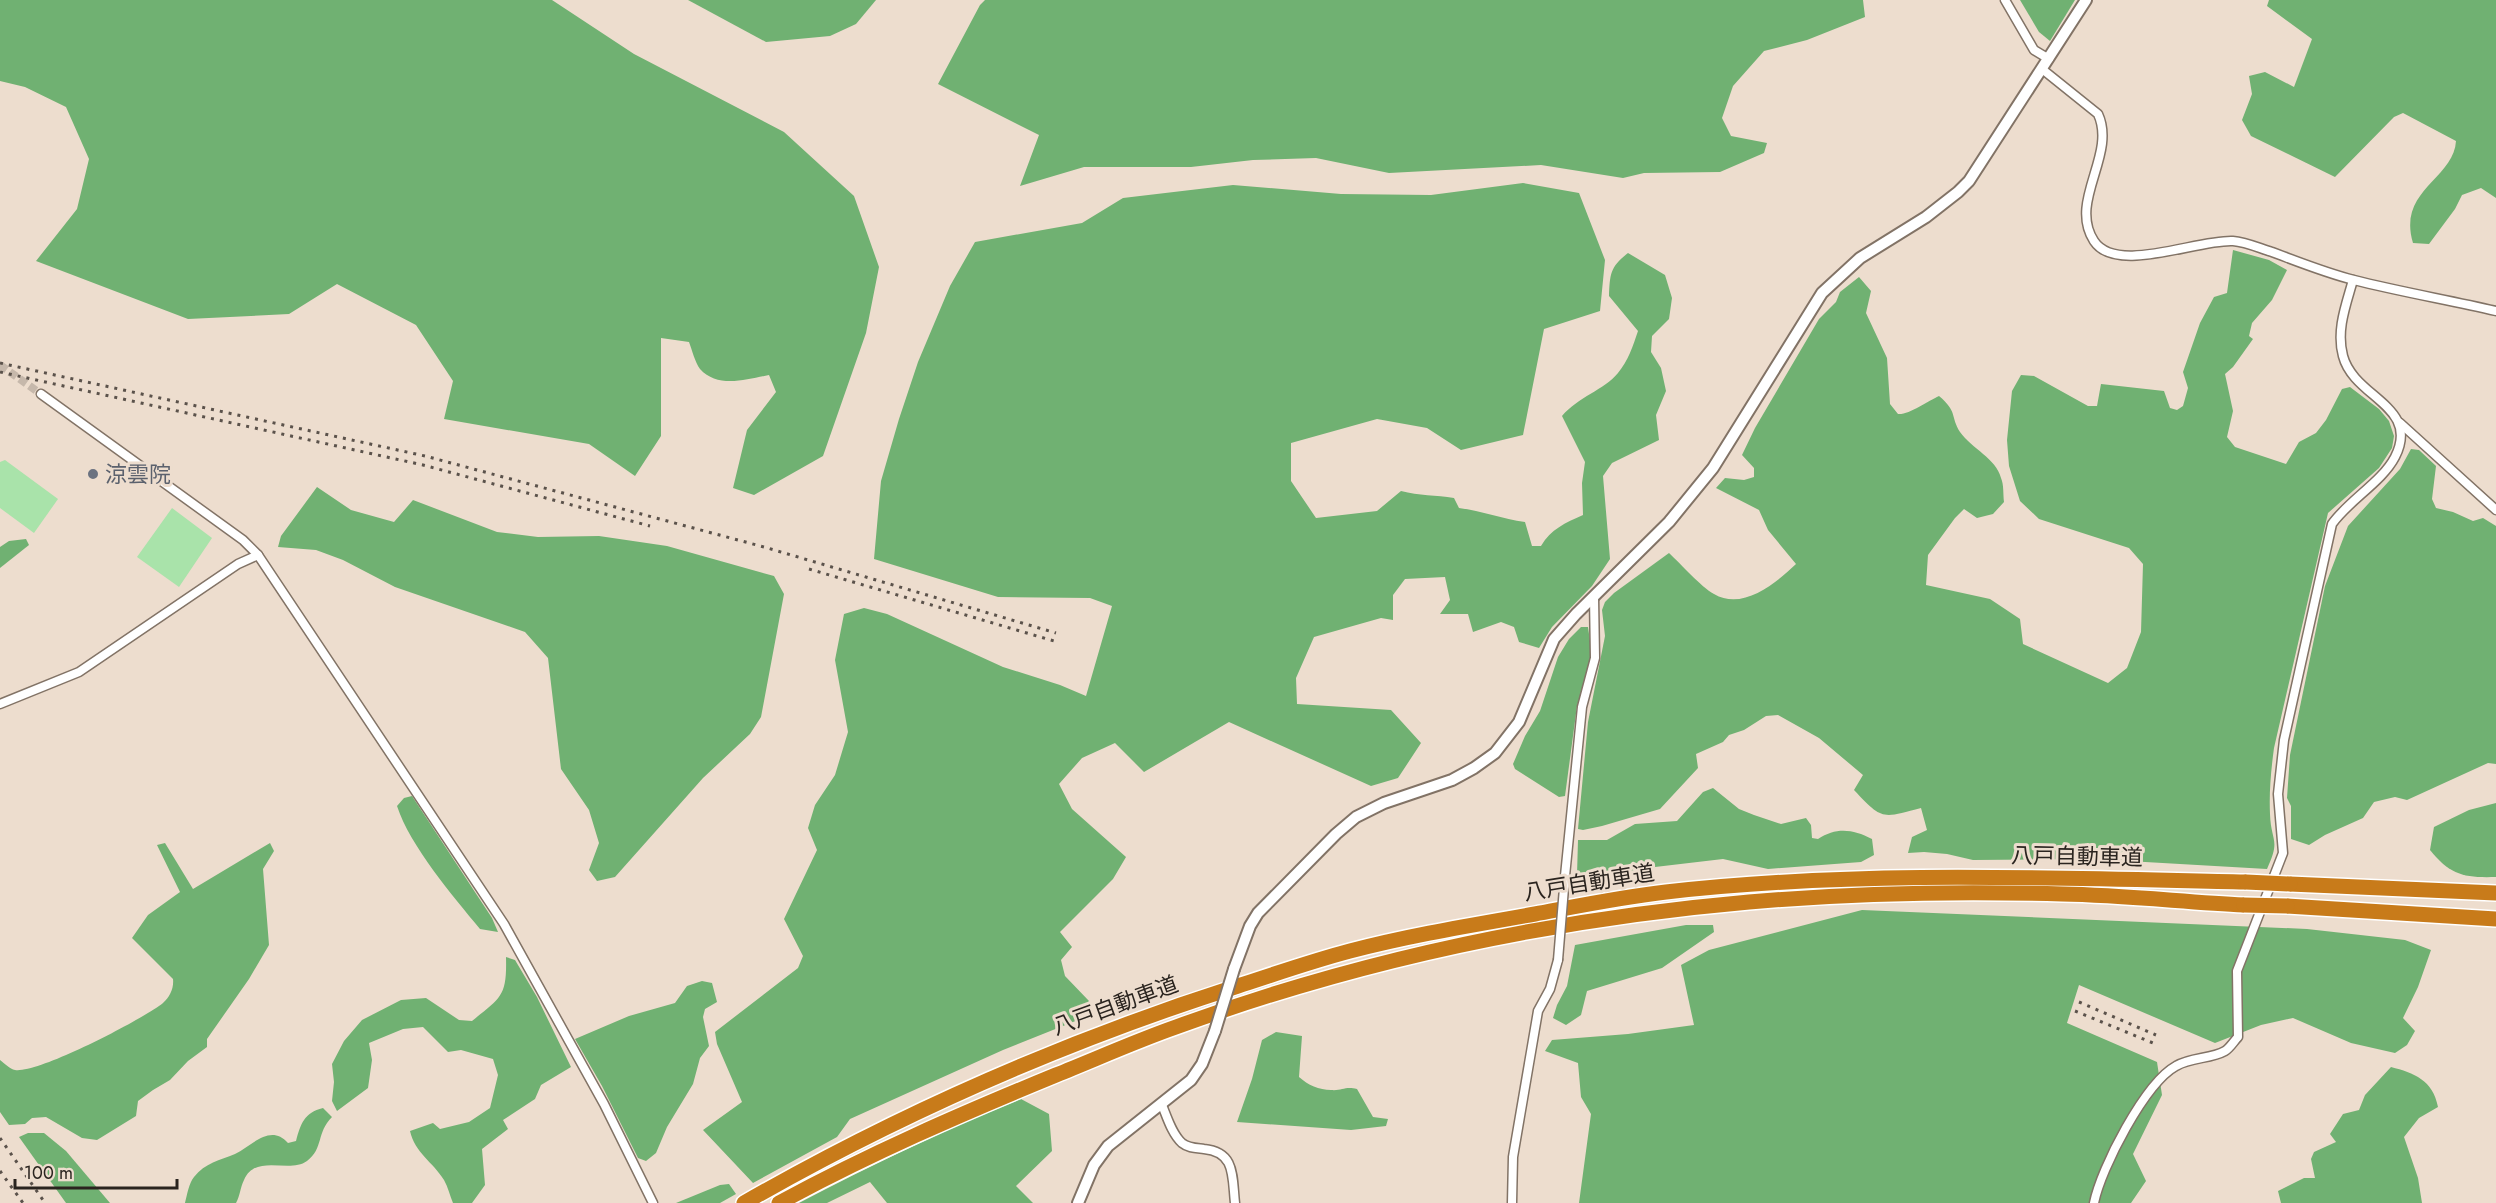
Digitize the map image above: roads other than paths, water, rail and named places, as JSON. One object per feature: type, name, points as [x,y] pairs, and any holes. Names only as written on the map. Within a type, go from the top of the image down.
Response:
[{"type":"highway","name":"八戸自動車道","points":[[744,1203],[918,1111],[1040,1057],[1167,1009],[1350,951],[1584,905],[1666,892],[1845,879],[1923,877],[2053,877],[2246,882],[2496,893]]},
{"type":"highway","name":"八戸自動車道","points":[[779,1203],[881,1150],[973,1109],[1174,1027],[1259,999],[1356,970],[1474,943],[1667,911],[1750,902],[1924,893],[2065,894],[2496,919]]},
{"type":"street","points":[[2005,0],[2034,50],[2049,59]]},
{"type":"street","points":[[1078,1203],[1094,1165],[1108,1146],[1191,1080],[1202,1064],[1234,969],[1250,926],[1258,913],[1336,834],[1356,817],[1384,803],[1452,780],[1495,753],[1519,722],[1554,639],[1669,522],[1713,468],[1822,293],[1860,258],[1926,217],[1958,192],[1979,166],[2086,0]]},
{"type":"street","points":[[2042,69],[2098,114],[2102,124],[2103,145],[2086,214],[2088,228],[2099,248],[2117,256],[2132,256],[2206,242],[2237,241],[2353,280],[2496,311]]},
{"type":"street","points":[[2353,280],[2341,327],[2340,345],[2344,359],[2358,383],[2393,411],[2400,423],[2496,510]]},
{"type":"street","points":[[41,394],[243,540],[258,555],[504,924],[604,1104],[653,1203]]},
{"type":"street","points":[[2094,1203],[2097,1187],[2112,1153],[2130,1120],[2160,1080],[2176,1066],[2226,1050],[2238,1037],[2237,971],[2283,853],[2278,794],[2284,740],[2332,524],[2341,511],[2390,465],[2401,439],[2400,423]]},
{"type":"street","points":[[0,704],[79,672],[238,564],[258,555]]},
{"type":"street","points":[[1512,1203],[1513,1157],[1538,1011],[1550,989],[1558,960],[1582,707],[1595,658],[1594,597]]},
{"type":"street","points":[[1162,1105],[1182,1144],[1214,1150],[1222,1153],[1228,1160],[1235,1203]]},
{"type":"tunnel","points":[[0,365],[41,394]]},
{"type":"railway","points":[[0,363],[425,456],[764,547],[1056,633]]},
{"type":"railway","points":[[0,372],[423,465],[650,526]]},
{"type":"railway","points":[[809,569],[1054,641]]},
{"type":"railway","points":[[2079,1002],[2156,1035]]},
{"type":"railway","points":[[2075,1011],[2153,1043]]},
{"type":"railway","points":[[0,1138],[45,1203]]},
{"type":"railway","points":[[0,1171],[23,1203]]},
{"type":"place","name":"涼雲院","points":[[93,474]]}]
